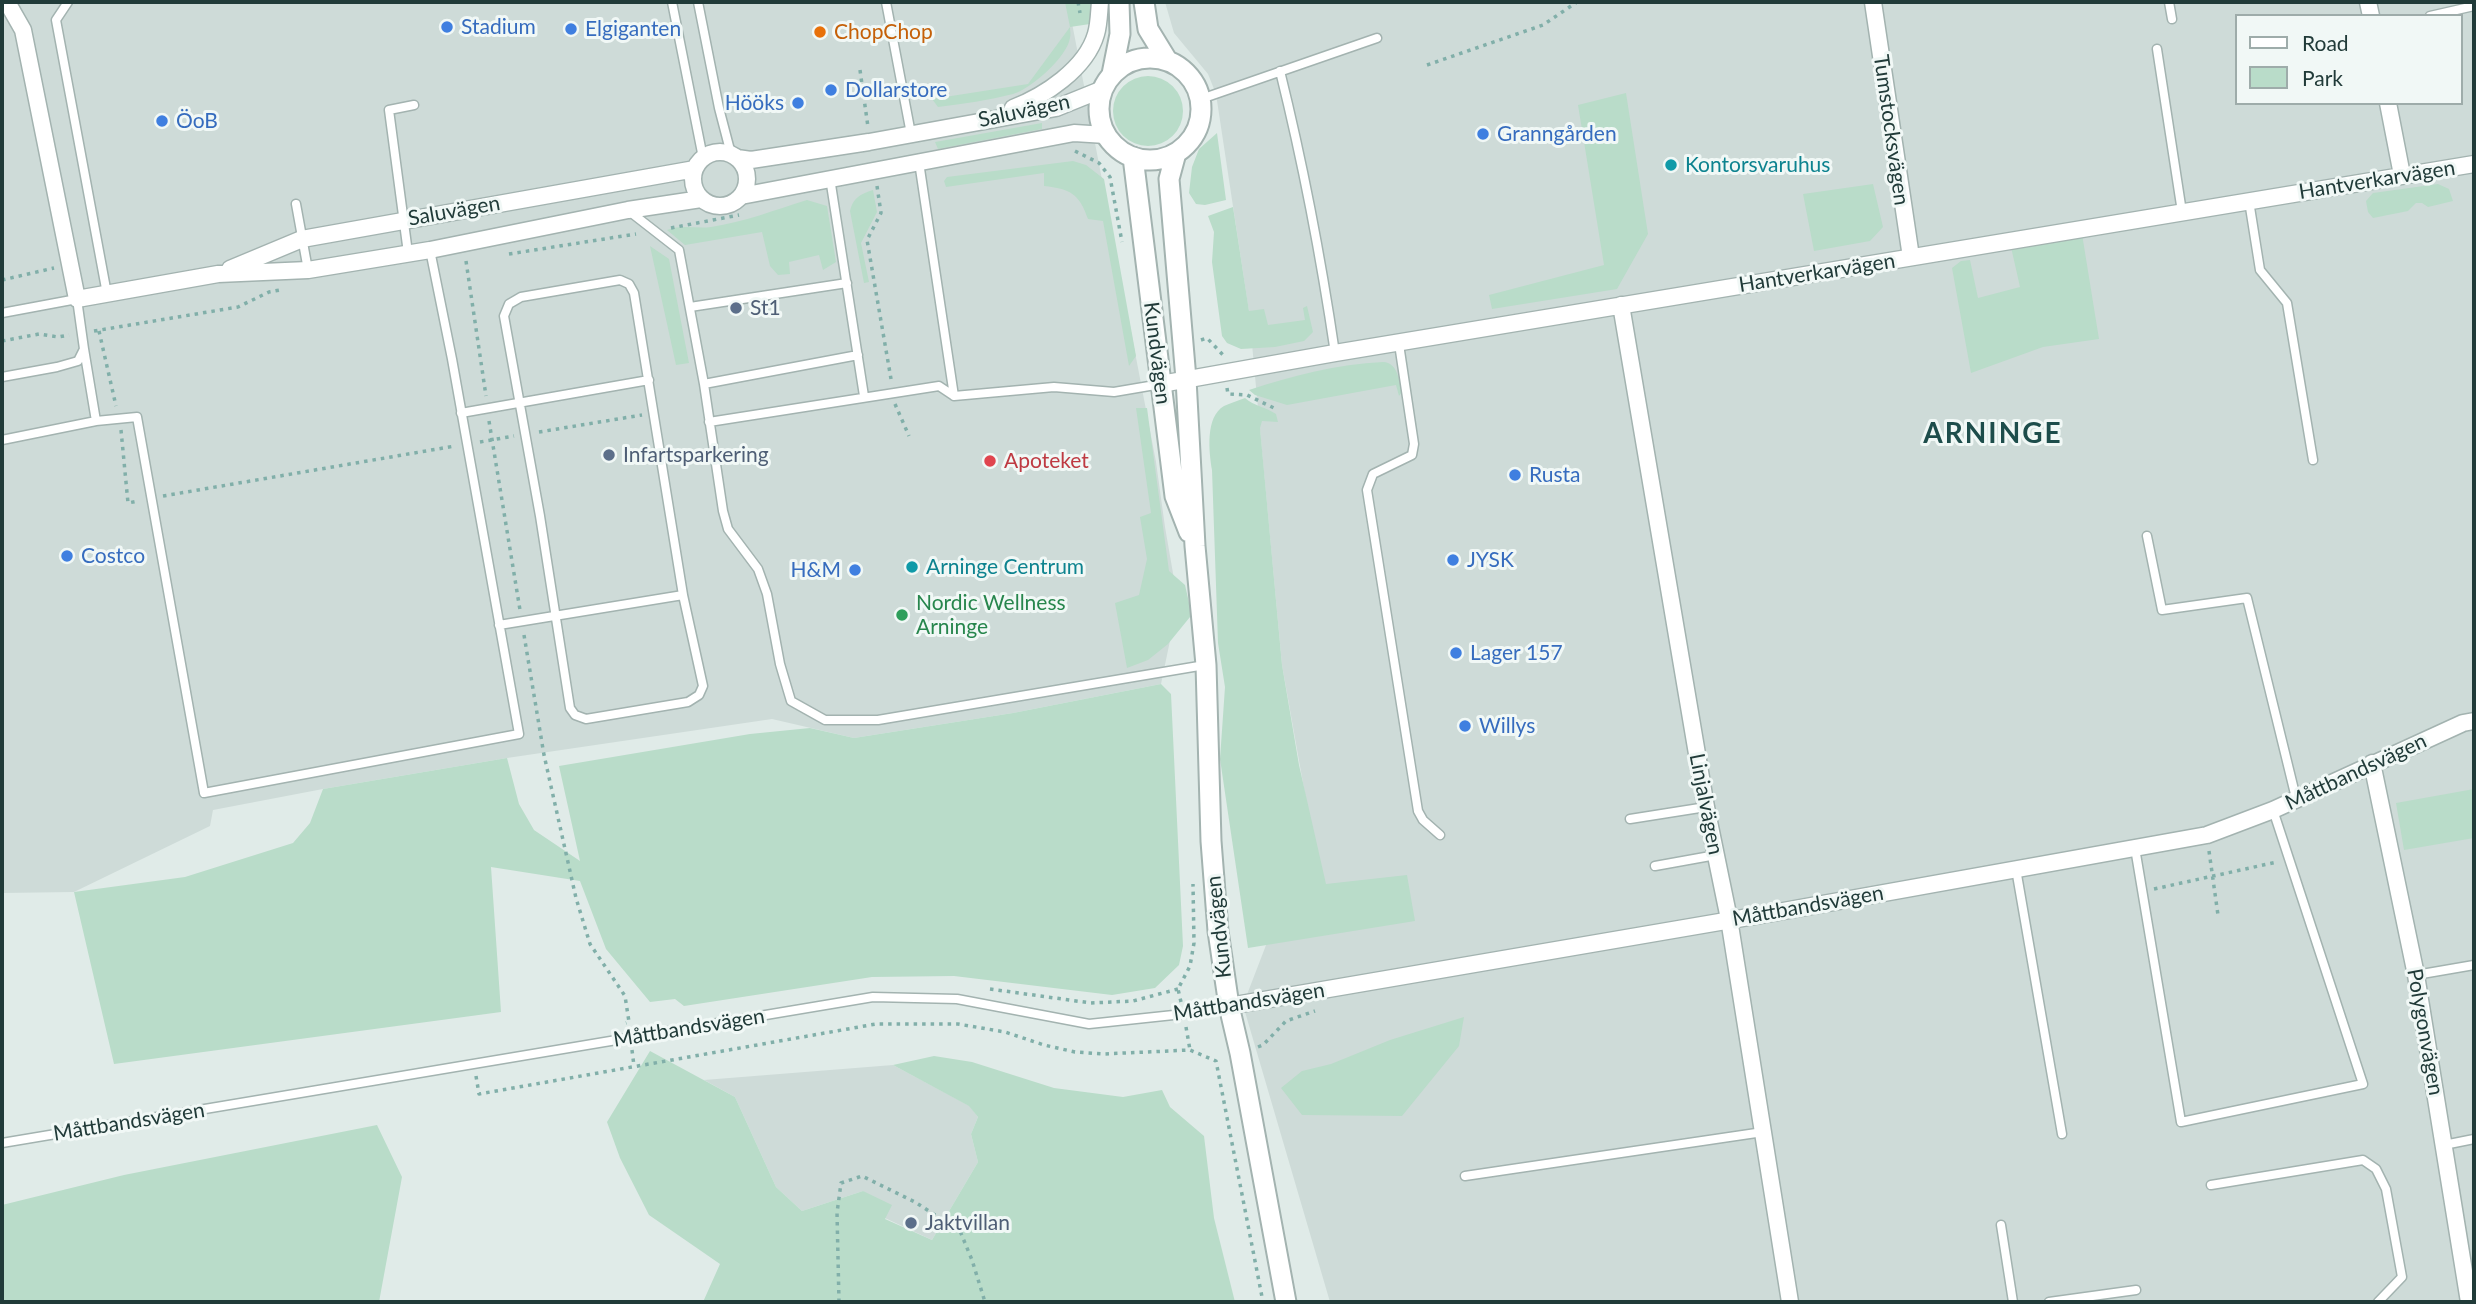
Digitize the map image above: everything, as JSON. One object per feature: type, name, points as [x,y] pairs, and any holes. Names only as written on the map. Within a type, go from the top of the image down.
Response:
[{"type":"street","points":[[7,2],[23,30],[76,299]]},
{"type":"street","points":[[978,121],[1030,101],[1058,84],[1088,53],[1097,34],[1100,2]]},
{"type":"street","points":[[1107,82],[1138,58],[1167,60],[1183,69],[1194,82],[1202,109],[1199,127],[1190,142],[1176,153],[1153,160],[1133,157],[1117,149],[1106,135],[1099,107],[1120,34],[1119,2]]},
{"type":"street","points":[[1144,2],[1148,29],[1167,60]]},
{"type":"street","name":"Tumstocksvägen","points":[[1873,2],[1910,257]]},
{"type":"street","name":"Saluvägen","points":[[218,274],[302,239],[699,164],[716,152],[751,160],[1056,108],[1107,82]]},
{"type":"street","points":[[2388,105],[2402,175]]},
{"type":"street","name":"Saluvägen","points":[[76,299],[218,274],[308,270],[408,253],[431,257],[628,210],[701,199],[709,204],[726,206],[741,196],[874,169],[1074,132],[1106,135]]},
{"type":"street","name":"Kundvägen","points":[[1176,153],[1169,179],[1206,665],[1211,842],[1218,931],[1228,1006],[1240,1053],[1286,1302]]},
{"type":"street","points":[[734,156],[743,164],[747,180],[741,196]]},
{"type":"street","name":"Kundvägen","points":[[1133,157],[1175,496],[1195,546]]},
{"type":"street","points":[[699,164],[694,185],[701,199]]},
{"type":"street","name":"Hantverkarvägen","points":[[1161,384],[2474,164]]},
{"type":"street","name":"Linjalvägen","points":[[1621,305],[1706,807],[1729,919],[1790,1302]]},
{"type":"street","name":"Måttbandsvägen","points":[[1228,1006],[2207,835],[2239,825],[2372,763],[2463,723],[2474,721]]},
{"type":"street","name":"Polygonvägen","points":[[2372,763],[2416,975],[2469,1302]]},
{"type":"lane","points":[[68,2],[56,20],[107,294]]},
{"type":"lane","points":[[672,2],[699,164]]},
{"type":"lane","points":[[698,2],[716,95],[734,156]]},
{"type":"lane","points":[[886,2],[911,134]]},
{"type":"lane","points":[[2169,2],[2172,19]]},
{"type":"lane","points":[[2439,14],[2474,6]]},
{"type":"lane","points":[[1200,99],[1377,38]]},
{"type":"lane","points":[[2157,49],[2182,212]]},
{"type":"lane","points":[[1280,71],[1294,125],[1315,232],[1335,353]]},
{"type":"lane","points":[[408,253],[389,110],[414,104]]},
{"type":"lane","points":[[919,162],[954,396]]},
{"type":"lane","points":[[830,178],[864,396]]},
{"type":"lane","points":[[2249,201],[2260,270],[2287,303],[2313,460]]},
{"type":"lane","points":[[296,204],[308,270]]},
{"type":"lane","points":[[628,210],[679,250],[704,384],[723,512],[728,529],[758,569],[763,582],[780,664],[792,701],[825,720],[878,720],[1206,665]]},
{"type":"lane","points":[[2,440],[96,421],[136,417],[204,793],[519,734],[431,257]]},
{"type":"lane","points":[[620,279],[629,284],[634,293],[683,595],[703,686],[699,695],[688,702],[586,719],[575,715],[570,708],[520,403],[504,316],[509,304],[521,297],[620,279]]},
{"type":"lane","points":[[690,307],[847,283]]},
{"type":"lane","points":[[2,313],[76,299],[96,421]]},
{"type":"lane","points":[[1399,344],[1414,444],[1412,455],[1373,474],[1367,490],[1418,811],[1423,820],[1440,835]]},
{"type":"lane","points":[[2,377],[57,368],[78,361],[84,349]]},
{"type":"lane","points":[[704,384],[858,355]]},
{"type":"lane","points":[[461,413],[649,380]]},
{"type":"lane","points":[[709,422],[939,386],[954,396],[1054,387],[1114,392],[1161,384]]},
{"type":"lane","points":[[2147,536],[2162,610],[2247,598],[2296,798]]},
{"type":"lane","points":[[499,625],[683,595]]},
{"type":"lane","points":[[1630,819],[1706,807]]},
{"type":"lane","points":[[2135,848],[2181,1122],[2363,1084],[2273,810]]},
{"type":"lane","points":[[1655,866],[1716,855]]},
{"type":"lane","points":[[2016,869],[2062,1135]]},
{"type":"lane","points":[[2416,975],[2474,965]]},
{"type":"lane","name":"Måttbandsvägen","points":[[2,1143],[873,998],[957,999],[1089,1024],[1183,1014],[1228,1006]]},
{"type":"lane","points":[[1465,1176],[1763,1132]]},
{"type":"lane","points":[[2444,1145],[2474,1139]]},
{"type":"lane","points":[[2211,1185],[2364,1160],[2376,1169],[2386,1189],[2402,1277],[2378,1302]]},
{"type":"lane","points":[[2001,1225],[2013,1302]]},
{"type":"lane","points":[[2049,1302],[2136,1290]]},
{"type":"path","points":[[1078,2],[1080,14]]},
{"type":"path","points":[[1427,65],[1543,25],[1577,2]]},
{"type":"path","points":[[860,70],[869,142]]},
{"type":"path","points":[[1074,132],[1075,153],[1100,163],[1110,177],[1122,243]]},
{"type":"path","points":[[874,169],[881,213],[867,240],[895,407],[909,436]]},
{"type":"path","points":[[866,190],[888,186]]},
{"type":"path","points":[[507,254],[656,231],[751,212]]},
{"type":"path","points":[[431,257],[466,261],[492,440],[544,755],[576,898],[590,944],[625,996],[629,1022],[616,1025]]},
{"type":"path","points":[[2,341],[39,334],[58,337],[238,307],[269,292],[282,290]]},
{"type":"path","points":[[99,330],[119,418],[128,503],[654,414]]},
{"type":"path","points":[[2207,835],[2218,915]]},
{"type":"path","points":[[2142,891],[2290,860]]},
{"type":"path","points":[[1178,989],[1190,966],[1194,943],[1193,874]]},
{"type":"path","points":[[1240,1053],[1263,1045],[1286,1021],[1317,1010]]},
{"type":"path","points":[[1183,1014],[1190,1050]]},
{"type":"path","points":[[473,1064],[479,1094],[876,1024],[925,1023],[958,1024],[1004,1032],[1075,1052],[1103,1054],[1190,1050],[1216,1061],[1262,1302]]},
{"type":"path","points":[[839,1302],[837,1213],[841,1183],[862,1176],[915,1202],[960,1231],[985,1302]]},
{"type":"shaded area","name":"Arninge Centrum","points":[[2,2],[1068,2],[1156,462],[1178,602],[1161,684],[1013,713],[854,738],[772,719],[507,758],[323,789],[213,810],[210,826],[74,892],[2,893]]},
{"type":"shaded area","points":[[1165,2],[2474,2],[2474,1302],[1330,1302],[1243,1005],[1311,828],[1282,665],[1249,312],[1216,94],[1208,74],[1174,33]]},
{"type":"shaded area","points":[[893,1065],[970,1106],[978,1117],[971,1134],[978,1162],[932,1240],[885,1218],[863,1191],[802,1211],[776,1187],[735,1097],[704,1080]]},
{"type":"green space","points":[[1065,2],[1095,2],[1090,24],[1070,27]]},
{"type":"green space","points":[[1070,27],[1067,46],[1055,63],[1020,91],[938,107],[932,99],[1028,84]]},
{"type":"green space","points":[[1148,76],[1167,82],[1177,92],[1183,111],[1177,130],[1167,140],[1148,146],[1129,140],[1119,130],[1113,111],[1119,92],[1129,82]]},
{"type":"green space","points":[[1626,93],[1648,234],[1617,289],[1492,309],[1489,295],[1604,265],[1578,105]]},
{"type":"green space","points":[[1042,123],[1042,129],[938,149],[935,142]]},
{"type":"green space","points":[[1217,133],[1226,200],[1205,205],[1196,204],[1189,193],[1192,167],[1199,149]]},
{"type":"green space","points":[[1073,161],[1086,165],[1104,179],[1136,356],[1129,366],[1103,221],[1088,219],[1081,203],[1067,191],[1044,186],[1044,173],[946,187],[944,181],[947,177]]},
{"type":"green space","points":[[1873,184],[1883,227],[1870,241],[1814,251],[1803,194]]},
{"type":"green space","points":[[2438,184],[2449,189],[2453,201],[2428,207],[2416,203],[2408,211],[2373,218],[2368,212],[2366,201],[2373,193]]},
{"type":"green space","points":[[873,190],[877,212],[861,243],[869,282],[864,283],[850,211],[858,197]]},
{"type":"green space","points":[[807,200],[827,206],[836,262],[823,270],[819,255],[789,262],[790,274],[778,275],[770,266],[762,232],[685,245],[667,230],[723,225]]},
{"type":"green space","points":[[1233,207],[1249,311],[1264,309],[1268,325],[1305,320],[1303,308],[1307,306],[1313,332],[1304,341],[1275,347],[1241,349],[1227,343],[1222,336],[1212,262],[1214,232],[1208,216]]},
{"type":"green space","points":[[2082,234],[2099,339],[2043,347],[1971,373],[1952,268],[1961,261],[1970,260],[1978,298],[2020,287],[2011,247]]},
{"type":"green space","points":[[650,246],[669,259],[689,363],[676,365]]},
{"type":"green space","points":[[1383,362],[1392,365],[1397,373],[1402,392],[1399,396],[1396,385],[1287,405],[1255,395],[1249,390],[1315,372]]},
{"type":"green space","points":[[1245,398],[1276,414],[1278,422],[1262,421],[1260,428],[1282,665],[1299,765],[1326,884],[1407,875],[1415,921],[1248,948],[1220,759],[1225,687],[1218,643],[1209,445],[1211,426],[1218,411]]},
{"type":"green space","points":[[1136,408],[1147,408],[1169,571],[1185,585],[1190,617],[1168,644],[1148,660],[1127,668],[1115,603],[1139,595],[1147,559],[1140,517],[1151,513]]},
{"type":"green space","points":[[1161,684],[1171,694],[1183,946],[1179,965],[1155,988],[1112,995],[954,976],[872,977],[684,1006],[675,999],[650,1002],[606,949],[580,881],[491,867],[501,1012],[114,1064],[74,892],[185,877],[293,843],[310,823],[323,789],[507,758],[519,804],[534,830],[580,861],[559,766],[750,734],[810,728],[854,738],[1013,713]]},
{"type":"green space","points":[[2474,789],[2474,838],[2404,850],[2396,803]]},
{"type":"green space","points":[[1464,1017],[1459,1046],[1402,1116],[1302,1115],[1281,1088],[1302,1071],[1331,1064],[1390,1040]]},
{"type":"green space","points":[[650,1051],[735,1097],[776,1187],[802,1211],[863,1191],[892,1205],[885,1219],[932,1240],[978,1162],[971,1134],[978,1117],[969,1106],[893,1065],[934,1056],[972,1062],[1054,1088],[1123,1097],[1162,1090],[1170,1107],[1204,1136],[1214,1218],[1235,1302],[703,1302],[720,1264],[649,1215],[620,1158],[607,1122]]},
{"type":"green space","points":[[377,1125],[402,1177],[379,1302],[2,1302],[2,1205],[124,1175]]},
{"type":"place","name":"Stadium","points":[[447,27]]},
{"type":"place","name":"Elgiganten","points":[[571,29]]},
{"type":"place","name":"ChopChop","points":[[820,32]]},
{"type":"place","name":"Dollarstore","points":[[831,90]]},
{"type":"place","name":"Hööks","points":[[798,103]]},
{"type":"place","name":"ÖoB","points":[[162,121]]},
{"type":"place","name":"Granngården","points":[[1483,134]]},
{"type":"place","name":"Kontorsvaruhus","points":[[1671,165]]},
{"type":"place","name":"St1","points":[[736,308]]},
{"type":"place","name":"Infartsparkering","points":[[609,455]]},
{"type":"place","name":"Apoteket","points":[[990,461]]},
{"type":"place","name":"Rusta","points":[[1515,475]]},
{"type":"place","name":"Costco","points":[[67,556]]},
{"type":"place","name":"JYSK","points":[[1453,560]]},
{"type":"place","name":"Arninge Centrum","points":[[912,567]]},
{"type":"place","name":"H&M","points":[[855,570]]},
{"type":"place","name":"Nordic Wellness Arninge","points":[[902,615]]},
{"type":"place","name":"Lager 157","points":[[1456,653]]},
{"type":"place","name":"Willys","points":[[1465,726]]},
{"type":"place","name":"Jaktvillan","points":[[911,1223]]},
{"type":"district","name":"ARNINGE","points":[[1993,434]]}]
